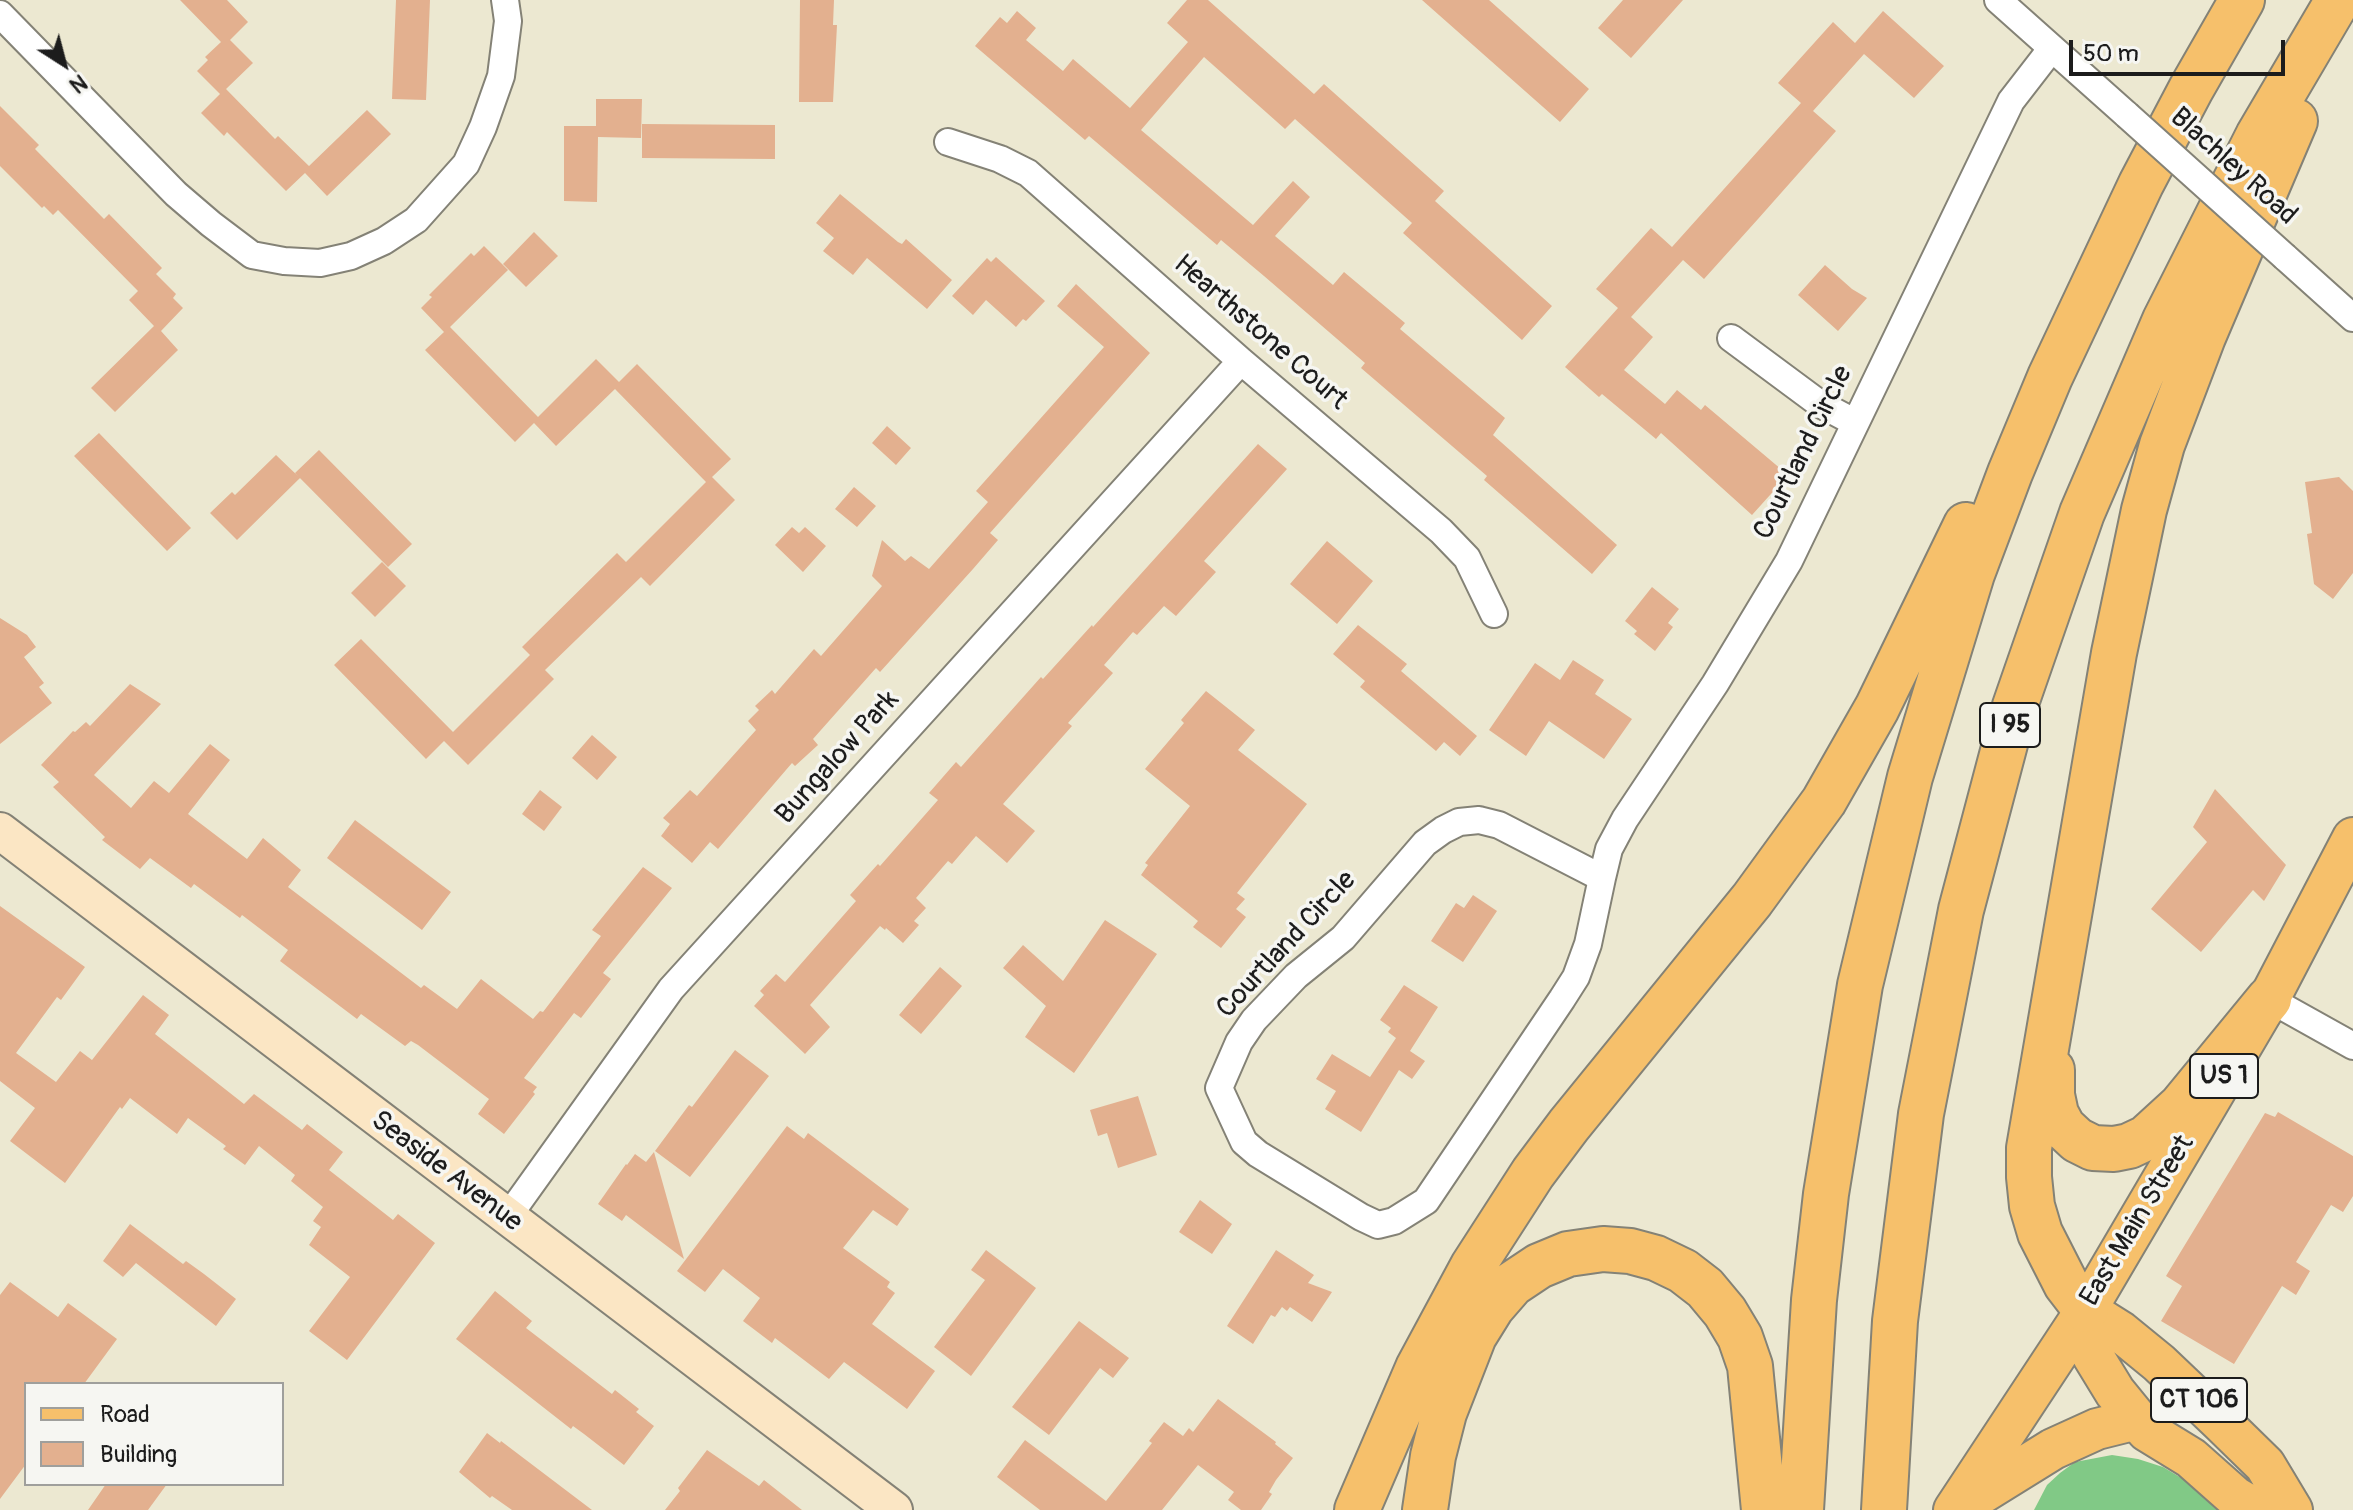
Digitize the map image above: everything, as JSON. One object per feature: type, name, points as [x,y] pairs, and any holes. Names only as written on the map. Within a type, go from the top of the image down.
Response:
[{"type":"highway","points":[[1801,1510],[1817,1270],[1830,1165],[1860,985],[1887,865],[1940,675],[1983,545],[2050,377],[2141,184],[2242,0]]},
{"type":"highway","name":"I 95","points":[[1884,1510],[1895,1321],[1921,1114],[1961,910],[2015,706],[2082,513],[2165,320],[2258,136],[2338,0]]},
{"type":"highway","points":[[2086,1310],[2066,1284],[2040,1233],[2032,1206],[2029,1177],[2034,1118],[2130,571],[2162,445],[2198,349],[2347,0]]},
{"type":"highway","points":[[1357,1510],[1425,1355],[1502,1219],[1603,1080],[1792,848],[1852,757],[1959,537],[2050,377]]},
{"type":"highway","points":[[2073,899],[2051,1084],[2056,1114],[2063,1127],[2077,1140],[2093,1148],[2114,1149],[2146,1138],[2181,1106],[2269,999]]},
{"type":"highway","points":[[1425,1510],[1433,1456],[1444,1413],[1474,1336],[1492,1307],[1512,1284],[1539,1266],[1568,1254],[1603,1249],[1630,1251],[1669,1264],[1705,1288],[1725,1312],[1740,1337],[1750,1366],[1764,1510]]},
{"type":"main road","name":"Seaside Avenue","points":[[0,831],[894,1510]]},
{"type":"main road","name":"East Main Street","points":[[1954,1510],[2086,1310],[2269,999],[2353,838]]},
{"type":"main road","name":"CT 106","points":[[2086,1310],[2093,1356],[2115,1392],[2137,1419],[2147,1431],[2191,1458],[2246,1504]]},
{"type":"main road","name":"CT 106","points":[[2086,1310],[2121,1332],[2159,1363],[2265,1465],[2292,1510]]},
{"type":"main road","points":[[1954,1510],[2053,1449],[2097,1429],[2137,1419]]},
{"type":"main road","points":[[2246,1504],[2265,1465]]},
{"type":"street","points":[[0,14],[176,194],[252,255],[320,263],[351,256],[384,241],[416,220],[466,164],[501,76],[508,21],[505,0]]},
{"type":"street","name":"Blachley Road","points":[[1998,0],[2353,318]]},
{"type":"street","name":"Courtland Circle","points":[[1602,878],[1499,825],[1479,820],[1459,822],[1425,843],[1343,938],[1296,976],[1254,1020],[1239,1042],[1219,1088],[1244,1142],[1258,1154],[1378,1225],[1408,1213],[1426,1201],[1576,977],[1588,944],[1609,849],[1625,819],[1715,684],[1789,561],[2011,101],[2052,48]]},
{"type":"street","name":"Hearthstone Court","points":[[948,142],[1000,159],[1028,173],[1241,361],[1441,531],[1467,558],[1494,614]]},
{"type":"street","points":[[1731,338],[1820,404],[1854,422]]},
{"type":"street","name":"Bungalow Park","points":[[507,1218],[671,989],[1241,361]]},
{"type":"street","points":[[2269,999],[2353,1046]]},
{"type":"green space","points":[[2112,1455],[2163,1467],[2198,1488],[2222,1510],[2034,1510],[2047,1485],[2075,1462]]},
{"type":"building","points":[[180,0],[227,0],[248,22],[230,40],[253,63],[226,89],[275,139],[278,136],[309,166],[367,110],[391,134],[327,196],[305,173],[286,191],[227,132],[224,136],[201,113],[220,94],[197,71],[208,60],[205,57],[221,42]]},
{"type":"building","points":[[396,0],[430,0],[426,100],[392,99]]},
{"type":"building","points":[[800,0],[834,0],[833,25],[837,25],[833,102],[799,102]]},
{"type":"building","points":[[1187,0],[1208,0],[1314,94],[1324,84],[1444,191],[1435,201],[1552,306],[1522,340],[1403,233],[1412,223],[1295,119],[1285,129],[1204,57],[1141,130],[1253,225],[1293,181],[1310,197],[1275,236],[1333,285],[1344,272],[1405,323],[1400,329],[1505,418],[1493,435],[1617,545],[1592,574],[1484,480],[1487,476],[1361,368],[1365,363],[1264,276],[1221,240],[1217,245],[1089,136],[1085,140],[975,46],[1000,17],[1007,23],[1017,11],[1036,28],[1026,40],[1063,71],[1073,59],[1130,108],[1188,42],[1167,23]]},
{"type":"building","points":[[1422,0],[1489,0],[1589,89],[1560,122]]},
{"type":"building","points":[[1623,0],[1683,0],[1631,58],[1598,28]]},
{"type":"building","points":[[1883,11],[1944,66],[1914,98],[1864,54],[1813,111],[1836,131],[1704,279],[1683,260],[1631,317],[1653,337],[1624,370],[1665,404],[1677,390],[1701,410],[1705,405],[1788,475],[1752,515],[1661,433],[1656,439],[1602,394],[1599,397],[1565,367],[1618,308],[1596,289],[1651,228],[1672,247],[1801,103],[1778,83],[1833,22],[1855,43]]},
{"type":"building","points":[[596,99],[642,99],[641,138],[598,137],[597,202],[564,201],[564,126],[596,126]]},
{"type":"building","points":[[0,106],[39,145],[35,149],[104,219],[109,214],[162,268],[156,274],[176,294],[173,298],[183,308],[161,331],[178,350],[115,412],[91,388],[154,326],[129,300],[138,291],[58,210],[53,215],[44,206],[42,208],[0,166]]},
{"type":"building","points":[[642,124],[775,125],[775,159],[642,158]]},
{"type":"building","points":[[840,194],[898,242],[902,244],[906,239],[952,280],[927,309],[867,258],[853,275],[823,251],[834,238],[816,223]]},
{"type":"building","points":[[534,232],[558,256],[526,287],[503,264]]},
{"type":"building","points":[[484,246],[508,270],[450,327],[538,417],[596,359],[619,382],[637,364],[731,459],[712,477],[735,500],[650,586],[641,577],[545,670],[554,679],[468,765],[444,741],[530,655],[522,647],[617,553],[626,562],[706,482],[615,389],[556,446],[534,423],[515,442],[425,350],[444,332],[421,308],[432,297],[429,295],[471,253],[474,256]]},
{"type":"building","points":[[996,257],[1045,301],[1016,327],[986,300],[973,315],[952,296],[987,258],[991,262]]},
{"type":"building","points":[[1825,265],[1867,298],[1838,331],[1798,295]]},
{"type":"building","points":[[1076,284],[1150,353],[990,533],[998,540],[973,569],[880,672],[876,668],[813,739],[818,745],[795,766],[792,763],[718,849],[710,842],[692,863],[661,836],[670,824],[663,818],[690,790],[697,796],[756,730],[748,721],[759,710],[755,706],[772,690],[775,694],[814,649],[821,656],[882,586],[872,576],[882,540],[905,561],[911,556],[929,569],[988,502],[976,491],[1104,347],[1057,306]]},
{"type":"building","points":[[887,426],[911,448],[896,465],[872,443]]},
{"type":"building","points":[[99,433],[191,528],[167,551],[74,456]]},
{"type":"building","points":[[1258,444],[1287,469],[1204,561],[1216,572],[1176,616],[1164,606],[1137,635],[1133,632],[1104,665],[1113,673],[1068,723],[1072,726],[1003,804],[1035,831],[1007,863],[976,836],[952,864],[948,861],[916,898],[926,908],[914,921],[919,925],[903,943],[880,926],[810,1005],[830,1027],[805,1054],[754,1006],[764,995],[760,991],[776,974],[785,982],[856,901],[850,895],[938,800],[929,793],[956,762],[961,767],[1041,677],[1043,679],[1093,627]]},
{"type":"building","points":[[319,450],[412,544],[388,567],[295,473]]},
{"type":"building","points":[[276,455],[300,478],[237,540],[210,513],[232,492],[235,495]]},
{"type":"building","points":[[2339,477],[2353,491],[2353,573],[2333,599],[2314,584],[2307,534],[2312,533],[2305,482]]},
{"type":"building","points":[[854,487],[876,506],[857,527],[835,509]]},
{"type":"building","points":[[792,527],[799,533],[805,527],[826,546],[803,572],[775,545]]},
{"type":"building","points":[[1327,541],[1373,581],[1337,624],[1290,584]]},
{"type":"building","points":[[382,562],[406,586],[375,617],[351,593]]},
{"type":"building","points":[[1652,587],[1679,609],[1668,623],[1673,627],[1655,651],[1634,634],[1637,631],[1625,621]]},
{"type":"building","points":[[0,618],[27,635],[36,647],[24,657],[44,683],[39,687],[52,703],[0,744]]},
{"type":"building","points":[[1358,625],[1407,664],[1401,671],[1477,736],[1460,756],[1444,742],[1436,751],[1360,687],[1365,681],[1333,654]]},
{"type":"building","points":[[361,639],[453,732],[426,759],[334,665]]},
{"type":"building","points":[[1573,660],[1604,680],[1595,694],[1632,719],[1604,759],[1549,721],[1526,756],[1489,730],[1535,663],[1560,680]]},
{"type":"building","points":[[130,684],[161,704],[94,775],[131,808],[154,781],[169,793],[210,744],[230,760],[188,814],[247,859],[263,838],[301,870],[288,887],[421,988],[424,985],[457,1009],[481,979],[533,1019],[540,1011],[543,1012],[601,936],[592,930],[643,867],[672,888],[603,973],[611,979],[581,1018],[574,1013],[524,1078],[537,1087],[533,1092],[535,1094],[504,1134],[478,1114],[489,1099],[418,1045],[411,1041],[405,1046],[361,1014],[357,1019],[280,961],[288,950],[242,915],[240,918],[194,884],[191,888],[150,858],[140,869],[102,840],[105,837],[53,787],[59,782],[41,765],[73,731],[86,722],[90,726]]},
{"type":"building","points":[[1206,691],[1255,730],[1238,750],[1307,804],[1237,893],[1245,899],[1236,909],[1246,917],[1221,948],[1193,927],[1198,921],[1141,875],[1148,865],[1145,863],[1190,806],[1145,769]]},
{"type":"building","points":[[592,735],[617,757],[597,780],[572,758]]},
{"type":"building","points":[[2215,789],[2286,865],[2264,901],[2253,890],[2201,952],[2151,909],[2207,842],[2193,827]]},
{"type":"building","points":[[540,790],[562,807],[544,831],[522,814]]},
{"type":"building","points":[[355,820],[451,892],[422,930],[327,858]]},
{"type":"building","points":[[1473,895],[1497,911],[1463,962],[1431,941],[1456,903],[1464,908]]},
{"type":"building","points":[[0,906],[85,967],[61,1000],[57,997],[16,1053],[56,1082],[80,1051],[92,1060],[143,995],[169,1015],[155,1034],[244,1104],[254,1094],[302,1130],[307,1124],[343,1152],[329,1170],[393,1220],[398,1214],[435,1243],[347,1360],[309,1331],[350,1277],[309,1245],[321,1227],[313,1221],[323,1207],[291,1181],[295,1175],[259,1146],[245,1165],[223,1149],[226,1146],[188,1118],[177,1134],[130,1098],[122,1109],[120,1107],[65,1183],[10,1141],[35,1108],[0,1081]]},
{"type":"building","points":[[1105,920],[1157,954],[1074,1073],[1025,1037],[1046,1006],[1003,968],[1023,945],[1063,981]]},
{"type":"building","points":[[940,967],[962,986],[921,1034],[899,1015]]},
{"type":"building","points":[[1404,985],[1438,1007],[1410,1051],[1425,1061],[1412,1079],[1399,1070],[1361,1132],[1325,1109],[1336,1091],[1316,1079],[1332,1054],[1370,1077],[1396,1038],[1388,1032],[1391,1028],[1380,1020]]},
{"type":"building","points":[[735,1050],[769,1076],[690,1177],[655,1151]]},
{"type":"building","points":[[1138,1096],[1157,1155],[1118,1168],[1107,1133],[1098,1136],[1090,1110]]},
{"type":"building","points":[[2278,1112],[2353,1156],[2353,1196],[2343,1212],[2331,1205],[2296,1262],[2310,1271],[2296,1295],[2282,1286],[2234,1364],[2161,1321],[2182,1286],[2166,1276],[2265,1113],[2275,1117]]},
{"type":"building","points":[[787,1126],[804,1139],[808,1133],[909,1209],[897,1226],[873,1210],[843,1248],[890,1282],[887,1287],[895,1293],[872,1324],[935,1371],[907,1409],[844,1362],[829,1379],[775,1338],[772,1343],[743,1321],[760,1298],[723,1269],[705,1292],[677,1271]]},
{"type":"building","points":[[654,1152],[684,1259],[626,1215],[622,1221],[598,1204],[635,1154],[646,1162]]},
{"type":"building","points":[[1200,1200],[1232,1224],[1212,1254],[1179,1232]]},
{"type":"building","points":[[130,1224],[236,1299],[216,1326],[136,1263],[123,1277],[103,1261]]},
{"type":"building","points":[[986,1250],[1036,1288],[971,1376],[934,1347],[985,1280],[971,1270]]},
{"type":"building","points":[[1276,1250],[1314,1275],[1308,1283],[1332,1292],[1312,1322],[1290,1307],[1287,1311],[1282,1307],[1275,1317],[1271,1315],[1253,1344],[1227,1326]]},
{"type":"building","points":[[10,1282],[58,1317],[68,1303],[117,1339],[85,1382],[24,1382],[24,1467],[0,1499],[0,1295]]},
{"type":"building","points":[[495,1291],[532,1321],[526,1328],[612,1394],[615,1390],[654,1426],[624,1465],[573,1426],[571,1429],[456,1339]]},
{"type":"building","points":[[1079,1321],[1129,1358],[1113,1378],[1100,1368],[1049,1435],[1012,1407]]},
{"type":"building","points":[[1218,1399],[1293,1458],[1276,1480],[1269,1492],[1272,1494],[1261,1510],[1241,1510],[1228,1500],[1234,1492],[1198,1465],[1162,1510],[1040,1510],[997,1477],[1025,1440],[1106,1501],[1152,1443],[1149,1441],[1164,1422],[1183,1436],[1189,1428],[1193,1432]]},
{"type":"building","points":[[487,1433],[592,1510],[512,1510],[492,1496],[490,1498],[459,1472]]},
{"type":"building","points":[[707,1450],[759,1486],[764,1480],[802,1510],[665,1510]]},
{"type":"building","points":[[105,1486],[166,1486],[148,1510],[88,1510]]}]
